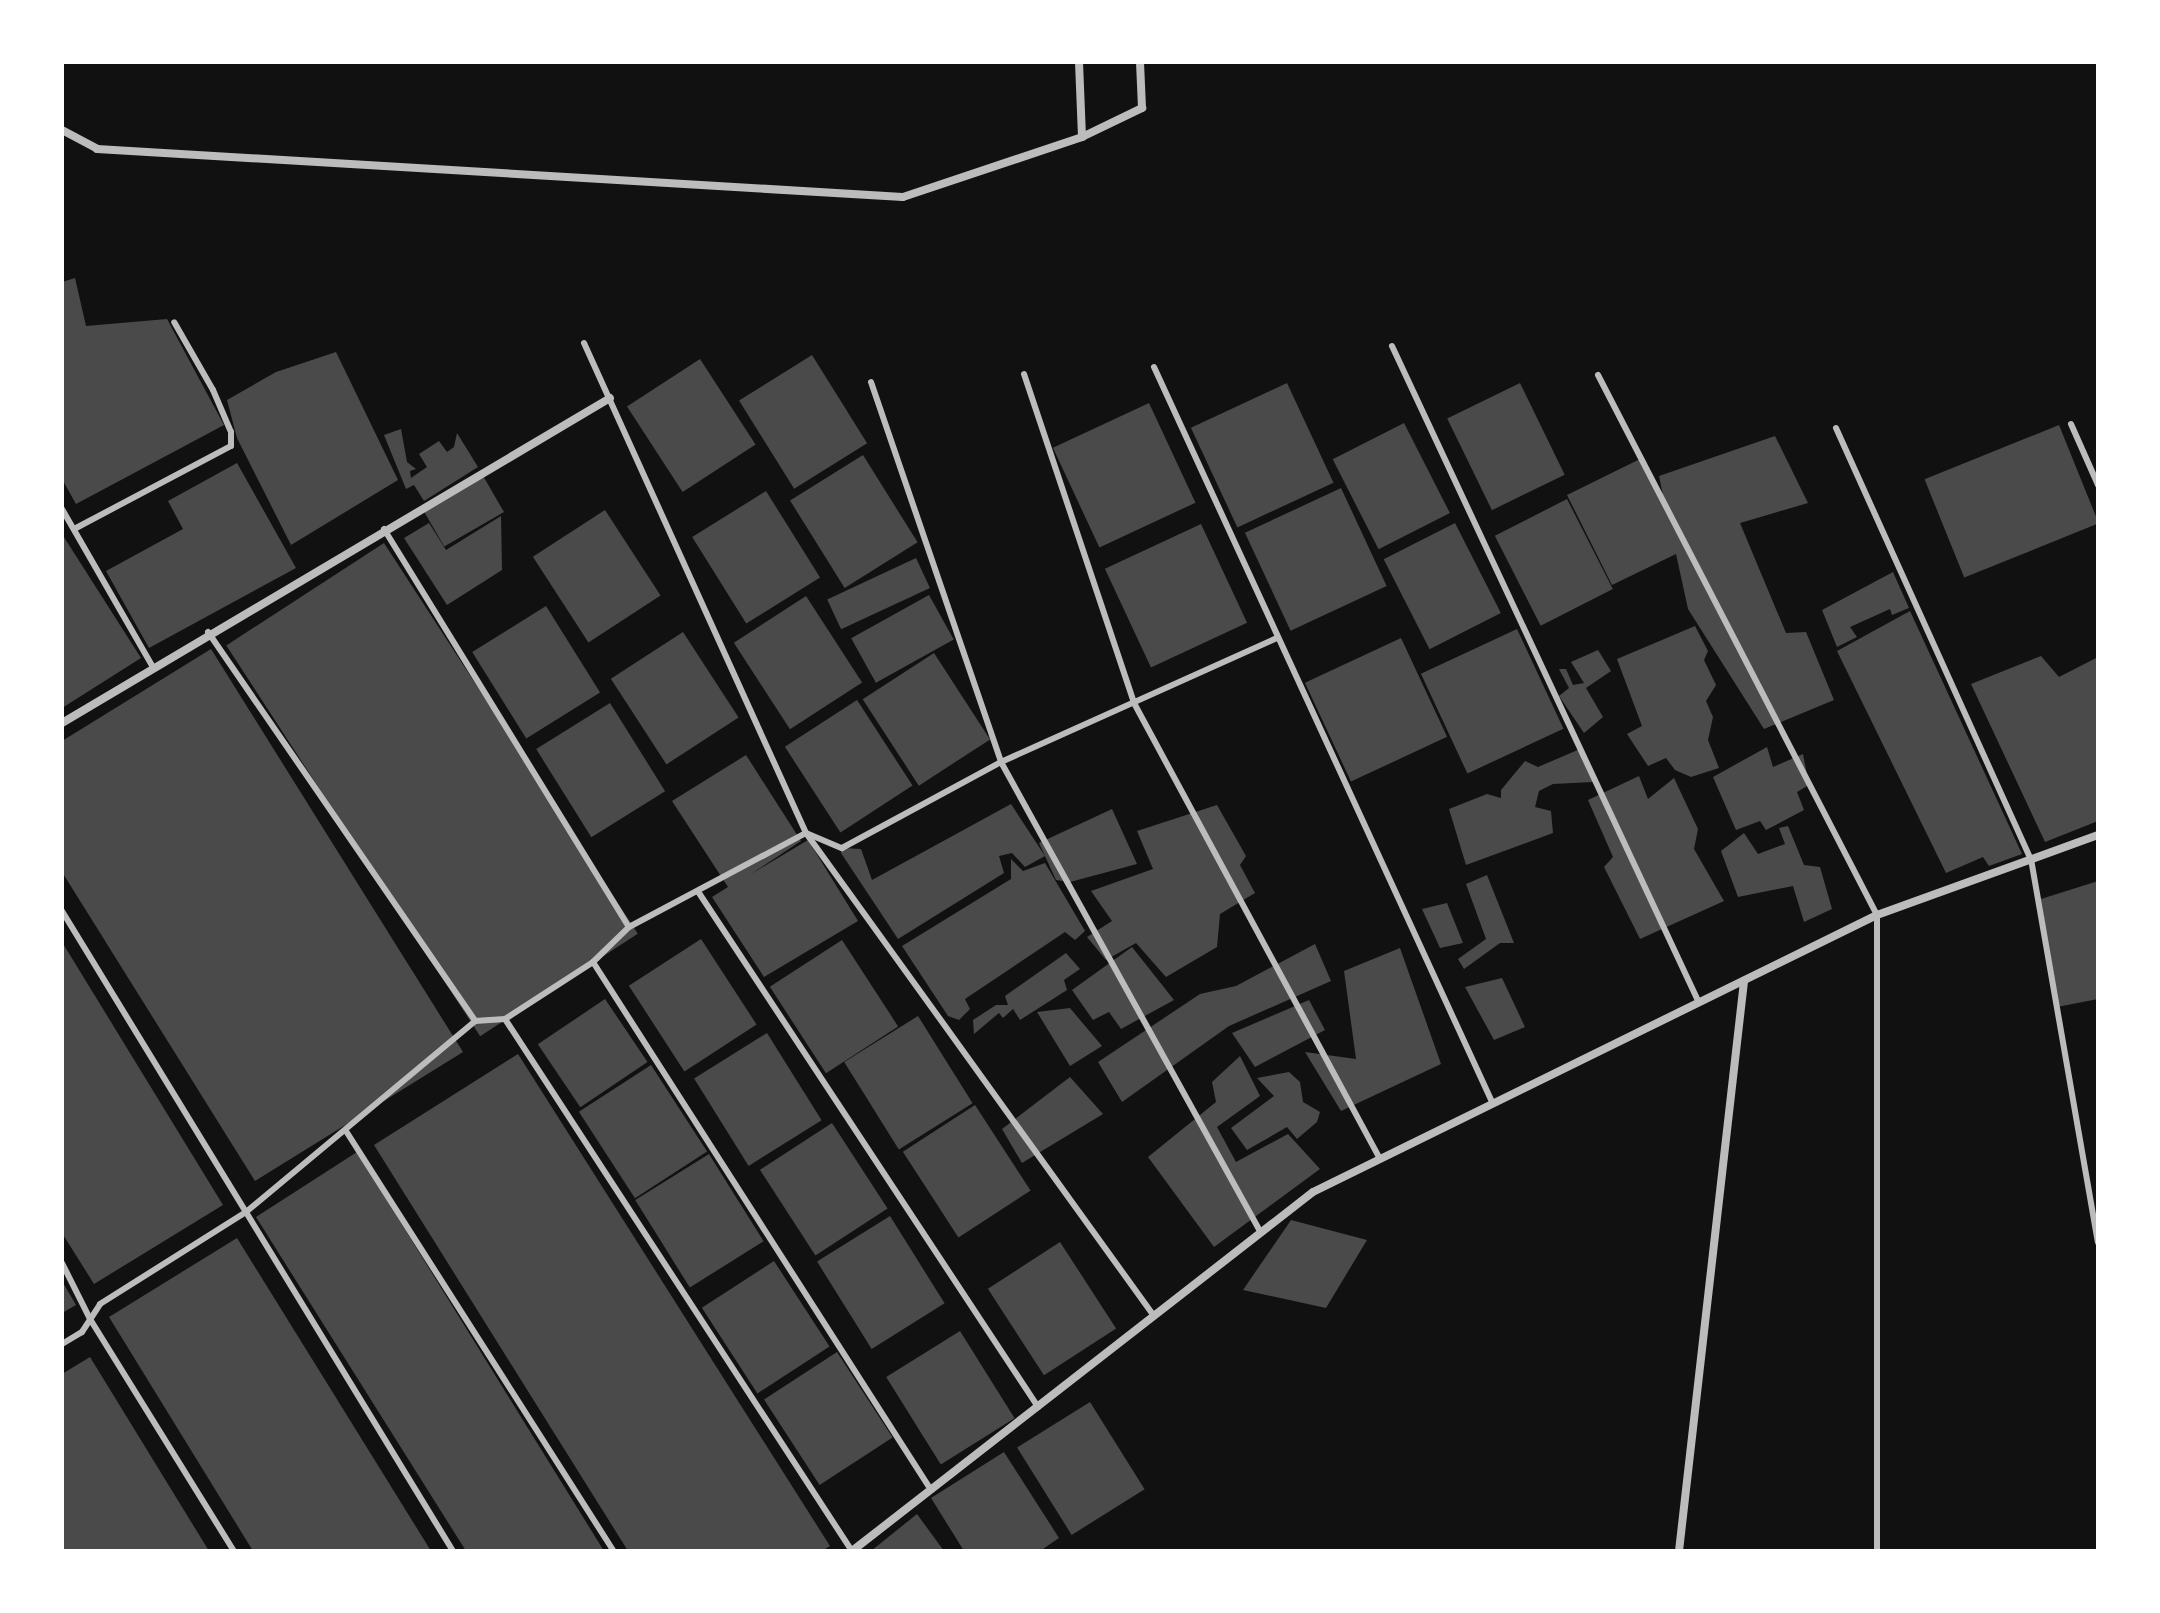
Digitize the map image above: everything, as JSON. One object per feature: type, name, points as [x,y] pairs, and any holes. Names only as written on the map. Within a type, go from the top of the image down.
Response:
[{"type":"street","points":[[1079,62],[1082,137]]},
{"type":"street","points":[[62,130],[97,149],[903,197],[1082,137],[1142,108],[1140,62]]},
{"type":"street","points":[[62,723],[208,632],[610,398]]},
{"type":"street","points":[[852,1551],[1313,1192],[1877,915],[2098,835]]},
{"type":"street","points":[[1679,1551],[1744,981]]},
{"type":"lane","points":[[76,528],[231,446],[231,432],[213,390],[174,322]]},
{"type":"lane","points":[[584,343],[806,833],[1154,1316]]},
{"type":"lane","points":[[1392,346],[1699,1003]]},
{"type":"lane","points":[[1154,367],[1493,1104]]},
{"type":"lane","points":[[1024,374],[1134,703],[1380,1159]]},
{"type":"lane","points":[[1598,375],[1877,915],[1877,1551]]},
{"type":"lane","points":[[871,382],[1001,762],[1261,1233]]},
{"type":"lane","points":[[2071,424],[2098,485]]},
{"type":"lane","points":[[1836,428],[2031,859],[2098,1242]]},
{"type":"lane","points":[[62,509],[76,528],[153,667]]},
{"type":"lane","points":[[384,529],[629,927]]},
{"type":"lane","points":[[208,632],[475,1021]]},
{"type":"lane","points":[[806,833],[842,848],[1001,762],[1277,638]]},
{"type":"lane","points":[[62,1344],[82,1332],[100,1304],[246,1212],[475,1021],[505,1019],[593,962],[629,927],[699,893],[806,833]]},
{"type":"lane","points":[[699,893],[1038,1407]]},
{"type":"lane","points":[[62,911],[453,1551]]},
{"type":"lane","points":[[593,962],[931,1490]]},
{"type":"lane","points":[[505,1019],[852,1551]]},
{"type":"lane","points":[[346,1131],[614,1551]]},
{"type":"lane","points":[[62,1263],[90,1319],[234,1551]]},
{"type":"building","points":[[75,278],[86,326],[167,319],[224,425],[76,504],[62,479],[62,282]]},
{"type":"building","points":[[336,352],[398,480],[291,545],[237,438],[227,400],[276,372]]},
{"type":"building","points":[[812,355],[867,443],[794,489],[739,401]]},
{"type":"building","points":[[700,359],[756,445],[683,492],[627,406]]},
{"type":"building","points":[[1287,383],[1333,483],[1237,527],[1191,428]]},
{"type":"building","points":[[1520,383],[1565,475],[1492,510],[1447,419]]},
{"type":"building","points":[[1149,403],[1195,503],[1099,547],[1053,448]]},
{"type":"building","points":[[1404,423],[1450,513],[1379,549],[1333,459]]},
{"type":"building","points":[[2059,425],[2098,524],[1964,578],[1925,479]]},
{"type":"building","points":[[401,429],[407,462],[416,469],[410,471],[411,478],[427,467],[419,454],[439,441],[447,452],[454,447],[457,433],[478,467],[424,501],[414,485],[406,489],[384,435]]},
{"type":"building","points":[[1775,436],[1808,503],[1740,523],[1786,633],[1806,632],[1834,700],[1764,729],[1688,609],[1676,554],[1612,585],[1567,495],[1640,459],[1667,515],[1659,476]]},
{"type":"building","points":[[863,455],[918,542],[845,588],[790,501]]},
{"type":"building","points":[[237,463],[296,568],[149,648],[106,571],[183,529],[168,501]]},
{"type":"building","points":[[482,474],[504,512],[444,547],[422,508]]},
{"type":"building","points":[[1341,488],[1387,586],[1291,631],[1245,533]]},
{"type":"building","points":[[766,491],[820,578],[746,624],[692,537]]},
{"type":"building","points":[[1567,499],[1613,589],[1541,626],[1495,536]]},
{"type":"building","points":[[605,510],[661,596],[588,642],[533,557]]},
{"type":"building","points":[[501,516],[502,570],[447,605],[404,538],[429,523],[446,550]]},
{"type":"building","points":[[1455,523],[1501,613],[1430,649],[1384,559]]},
{"type":"building","points":[[1201,524],[1247,623],[1151,668],[1105,569]]},
{"type":"building","points":[[62,534],[141,658],[62,708]]},
{"type":"building","points":[[384,543],[638,934],[480,1036],[226,645]]},
{"type":"building","points":[[916,558],[930,588],[841,629],[827,599]]},
{"type":"building","points":[[1893,572],[1909,608],[1892,615],[1890,609],[1850,627],[1857,637],[1837,647],[1822,610]]},
{"type":"building","points":[[929,595],[954,640],[876,683],[851,638]]},
{"type":"building","points":[[806,596],[862,682],[790,729],[734,643]]},
{"type":"building","points":[[546,606],[600,693],[526,739],[472,652]]},
{"type":"building","points":[[1910,611],[2022,854],[1989,866],[1983,857],[1946,873],[1837,651]]},
{"type":"building","points":[[1695,626],[1708,651],[1704,660],[1716,685],[1706,701],[1713,717],[1708,740],[1719,768],[1691,777],[1675,770],[1666,758],[1648,766],[1627,734],[1642,726],[1617,659]]},
{"type":"building","points":[[1517,629],[1563,729],[1467,773],[1421,674]]},
{"type":"building","points":[[683,632],[739,718],[666,764],[611,679]]},
{"type":"building","points":[[1401,638],[1447,737],[1351,782],[1305,683]]},
{"type":"building","points":[[211,649],[463,1052],[255,1181],[62,872],[62,741]]},
{"type":"building","points":[[1598,650],[1611,671],[1586,688],[1603,717],[1584,733],[1559,696],[1569,688],[1559,669],[1566,669],[1573,685],[1584,683],[1571,662]]},
{"type":"building","points":[[934,653],[990,739],[919,786],[863,699]]},
{"type":"building","points":[[2041,656],[2059,677],[2098,657],[2098,821],[2045,842],[1971,684]]},
{"type":"building","points":[[857,700],[913,786],[840,832],[785,747]]},
{"type":"building","points":[[610,703],[665,791],[591,837],[536,749]]},
{"type":"building","points":[[1767,747],[1773,767],[1803,754],[1809,785],[1797,792],[1804,810],[1766,830],[1760,821],[1736,830],[1713,777]]},
{"type":"building","points":[[1580,749],[1593,782],[1553,784],[1539,791],[1535,807],[1551,811],[1553,833],[1466,865],[1449,809],[1487,794],[1501,798],[1501,790],[1525,761],[1538,767]]},
{"type":"building","points":[[746,755],[801,841],[751,874],[808,840],[858,921],[764,977],[712,897],[728,887],[672,801]]},
{"type":"building","points":[[1639,776],[1648,799],[1674,778],[1698,829],[1694,849],[1724,901],[1640,939],[1604,867],[1613,857],[1588,800]]},
{"type":"building","points":[[1011,804],[1045,856],[1025,867],[1012,853],[999,856],[1004,873],[898,939],[841,853],[842,848],[861,849],[872,880]]},
{"type":"building","points":[[1217,805],[1246,856],[1240,865],[1255,893],[1220,914],[1217,947],[1166,977],[1136,943],[1106,960],[1087,937],[1112,921],[1091,891],[1153,869],[1137,831]]},
{"type":"building","points":[[1112,809],[1137,864],[1070,882],[1056,880],[1039,843]]},
{"type":"building","points":[[1788,826],[1804,865],[1820,867],[1832,909],[1804,922],[1793,886],[1738,897],[1721,851],[1744,833],[1758,854],[1785,844],[1779,828]]},
{"type":"building","points":[[1011,859],[1023,871],[1045,863],[1085,931],[1075,940],[1065,932],[965,999],[970,1009],[959,1020],[948,1016],[902,946],[1011,879]]},
{"type":"building","points":[[1487,875],[1514,943],[1500,943],[1464,969],[1458,959],[1486,939],[1466,884]]},
{"type":"building","points":[[2098,881],[2098,999],[2057,1007],[2041,899]]},
{"type":"building","points":[[1447,903],[1463,943],[1440,948],[1422,909]]},
{"type":"building","points":[[701,939],[757,1025],[684,1071],[629,986]]},
{"type":"building","points":[[842,940],[898,1026],[826,1073],[770,987]]},
{"type":"building","points":[[62,942],[223,1205],[94,1284],[62,1233]]},
{"type":"building","points":[[1315,944],[1331,981],[1229,1026],[1122,1102],[1098,1062],[1200,994],[1236,986]]},
{"type":"building","points":[[1132,947],[1174,1000],[1121,1029],[1109,1012],[1093,1020],[1072,990]]},
{"type":"building","points":[[1400,948],[1441,1064],[1341,1111],[1305,1052],[1356,1059],[1344,971]]},
{"type":"building","points":[[1066,953],[1080,969],[1064,980],[1067,990],[1020,1020],[1013,1009],[1003,1018],[999,1013],[974,1034],[973,1020],[996,1005],[1008,1005],[1005,996]]},
{"type":"building","points":[[1502,978],[1525,1027],[1494,1040],[1465,987]]},
{"type":"building","points":[[605,999],[647,1062],[580,1107],[538,1044]]},
{"type":"building","points":[[1309,1000],[1325,1030],[1255,1067],[1232,1033]]},
{"type":"building","points":[[1070,1008],[1102,1046],[1070,1066],[1037,1012]]},
{"type":"building","points":[[918,1016],[973,1103],[899,1149],[844,1062]]},
{"type":"building","points":[[767,1033],[822,1120],[749,1166],[694,1079]]},
{"type":"building","points":[[518,1054],[830,1546],[822,1551],[628,1551],[374,1145]]},
{"type":"building","points":[[1240,1056],[1260,1096],[1217,1127],[1236,1162],[1288,1134],[1320,1169],[1214,1247],[1148,1157],[1216,1102],[1212,1082]]},
{"type":"building","points":[[651,1065],[707,1151],[635,1198],[579,1112]]},
{"type":"building","points":[[1289,1072],[1300,1082],[1303,1102],[1320,1112],[1317,1122],[1297,1139],[1287,1127],[1247,1150],[1231,1128],[1274,1096],[1257,1078]]},
{"type":"building","points":[[1070,1077],[1103,1114],[1022,1163],[1002,1129]]},
{"type":"building","points":[[975,1105],[1031,1191],[958,1237],[903,1152]]},
{"type":"building","points":[[832,1123],[888,1209],[815,1255],[760,1170]]},
{"type":"building","points":[[357,1152],[604,1551],[466,1551],[256,1217]]},
{"type":"building","points":[[709,1154],[764,1241],[690,1287],[635,1200]]},
{"type":"building","points":[[890,1216],[945,1303],[872,1349],[817,1262]]},
{"type":"building","points":[[1291,1220],[1367,1240],[1326,1308],[1243,1290]]},
{"type":"building","points":[[237,1238],[431,1551],[253,1551],[109,1317]]},
{"type":"building","points":[[1060,1242],[1116,1328],[1044,1375],[988,1289]]},
{"type":"building","points":[[774,1261],[830,1347],[757,1393],[702,1308]]},
{"type":"building","points":[[62,1281],[76,1305],[62,1313]]},
{"type":"building","points":[[960,1331],[1015,1418],[941,1464],[886,1377]]},
{"type":"building","points":[[837,1352],[893,1438],[820,1485],[764,1399]]},
{"type":"building","points":[[90,1357],[209,1551],[62,1551],[62,1374]]},
{"type":"building","points":[[1090,1402],[1145,1489],[1072,1535],[1017,1448]]},
{"type":"building","points":[[1004,1452],[1059,1538],[1040,1551],[964,1551],[931,1498]]},
{"type":"building","points":[[917,1514],[944,1551],[871,1551]]}]
